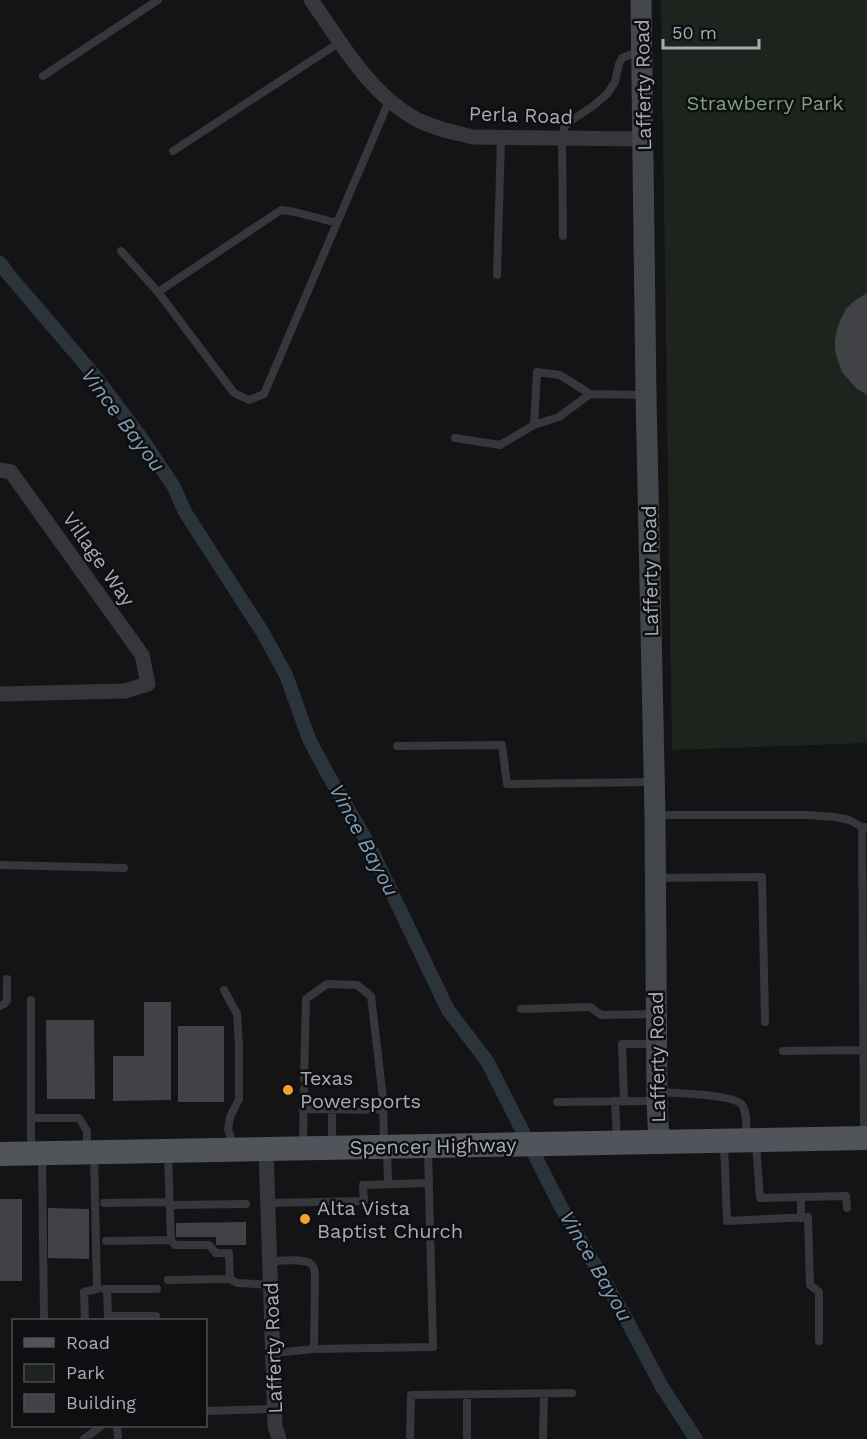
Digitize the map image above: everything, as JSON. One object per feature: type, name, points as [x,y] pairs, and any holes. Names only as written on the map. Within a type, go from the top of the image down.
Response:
[{"type":"main road","name":"Spencer Highway","points":[[0,1154],[866,1138]]},
{"type":"street","name":"Perla Road","points":[[311,0],[365,77],[389,100],[415,119],[472,137],[643,139]]},
{"type":"street","name":"Lafferty Road","points":[[641,0],[659,1142]]},
{"type":"street","name":"Village Way","points":[[0,470],[11,472],[142,655],[148,684],[125,691],[0,694]]},
{"type":"street","name":"Lafferty Road","points":[[266,1149],[275,1409],[279,1439]]},
{"type":"lane","points":[[43,76],[158,0]]},
{"type":"lane","points":[[173,151],[340,42]]},
{"type":"lane","points":[[563,236],[562,139],[564,128],[607,94],[615,82],[622,58],[642,51]]},
{"type":"lane","points":[[121,251],[158,292],[234,393],[249,400],[264,394],[389,100]]},
{"type":"lane","points":[[497,275],[501,139]]},
{"type":"lane","points":[[158,292],[281,210],[337,223]]},
{"type":"lane","points":[[534,425],[537,372],[560,375],[590,394],[646,395]]},
{"type":"lane","points":[[455,438],[500,445],[534,425],[559,417],[590,394]]},
{"type":"lane","points":[[397,746],[502,745],[507,784],[654,782]]},
{"type":"lane","points":[[655,815],[807,815],[835,817],[865,827],[866,1138]]},
{"type":"lane","points":[[0,865],[124,868]]},
{"type":"lane","points":[[655,878],[762,877],[765,1022]]},
{"type":"lane","points":[[0,1006],[7,1001],[7,979]]},
{"type":"lane","points":[[304,1079],[306,999],[327,984],[357,985],[371,996],[383,1098],[388,1184]]},
{"type":"lane","points":[[224,990],[237,1014],[239,1099],[230,1117],[228,1129],[235,1150]]},
{"type":"lane","points":[[31,1000],[32,1118],[37,1153],[44,1319]]},
{"type":"lane","points":[[521,1009],[590,1007],[601,1015],[656,1014]]},
{"type":"lane","points":[[624,1101],[622,1044],[656,1044]]},
{"type":"lane","points":[[783,1051],[864,1050]]},
{"type":"lane","points":[[303,1149],[304,1089]]},
{"type":"lane","points":[[557,1102],[624,1101],[684,1093],[720,1097],[739,1102],[746,1116],[727,1221],[808,1217],[810,1285],[819,1292],[819,1341]]},
{"type":"lane","points":[[615,1101],[617,1143]]},
{"type":"lane","points":[[303,1109],[383,1110]]},
{"type":"lane","points":[[332,1109],[333,1148]]},
{"type":"lane","points":[[32,1118],[79,1118],[87,1131],[91,1152],[97,1289]]},
{"type":"lane","points":[[742,1140],[760,1198],[846,1196],[847,1208]]},
{"type":"lane","points":[[273,1353],[314,1349],[433,1347],[428,1146]]},
{"type":"lane","points":[[168,1151],[171,1240],[175,1245],[209,1245],[216,1253],[229,1253],[230,1279]]},
{"type":"lane","points":[[268,1203],[363,1201],[363,1185],[429,1182]]},
{"type":"lane","points":[[801,1197],[801,1218]]},
{"type":"lane","points":[[104,1203],[246,1204]]},
{"type":"lane","points":[[106,1241],[171,1240]]},
{"type":"lane","points":[[270,1261],[304,1261],[313,1266],[315,1273],[314,1349]]},
{"type":"lane","points":[[168,1280],[230,1279],[237,1283],[270,1285]]},
{"type":"lane","points":[[85,1319],[84,1292],[97,1289],[157,1289]]},
{"type":"lane","points":[[107,1289],[108,1316],[156,1316]]},
{"type":"lane","points":[[410,1439],[411,1395],[572,1393]]},
{"type":"lane","points":[[543,1439],[544,1394]]},
{"type":"lane","points":[[467,1395],[467,1439]]},
{"type":"lane","points":[[207,1411],[275,1409]]},
{"type":"lane","points":[[84,1439],[99,1427]]},
{"type":"green space","name":"Strawberry Park","points":[[661,0],[867,0],[867,743],[672,750]]},
{"type":"building","points":[[867,293],[867,395],[856,388],[842,372],[835,351],[835,340],[846,309]]},
{"type":"building","points":[[144,1002],[171,1002],[171,1100],[113,1101],[113,1056],[144,1056]]},
{"type":"building","points":[[46,1020],[94,1020],[95,1099],[47,1099]]},
{"type":"building","points":[[178,1026],[224,1026],[224,1102],[178,1102]]},
{"type":"building","points":[[0,1199],[22,1199],[22,1281],[0,1281]]},
{"type":"building","points":[[48,1208],[89,1209],[89,1259],[48,1258]]},
{"type":"building","points":[[246,1222],[246,1245],[216,1245],[216,1237],[176,1237],[176,1223]]},
{"type":"waterway","name":"Vince Bayou","points":[[0,263],[95,376],[142,439],[174,487],[185,512],[263,633],[286,675],[309,739],[368,843],[448,1010],[487,1061],[560,1205],[624,1315],[662,1387],[696,1439]]},
{"type":"place","name":"Texas Powersports","points":[[288,1090]]},
{"type":"place","name":"Alta Vista Baptist Church","points":[[305,1219]]}]
